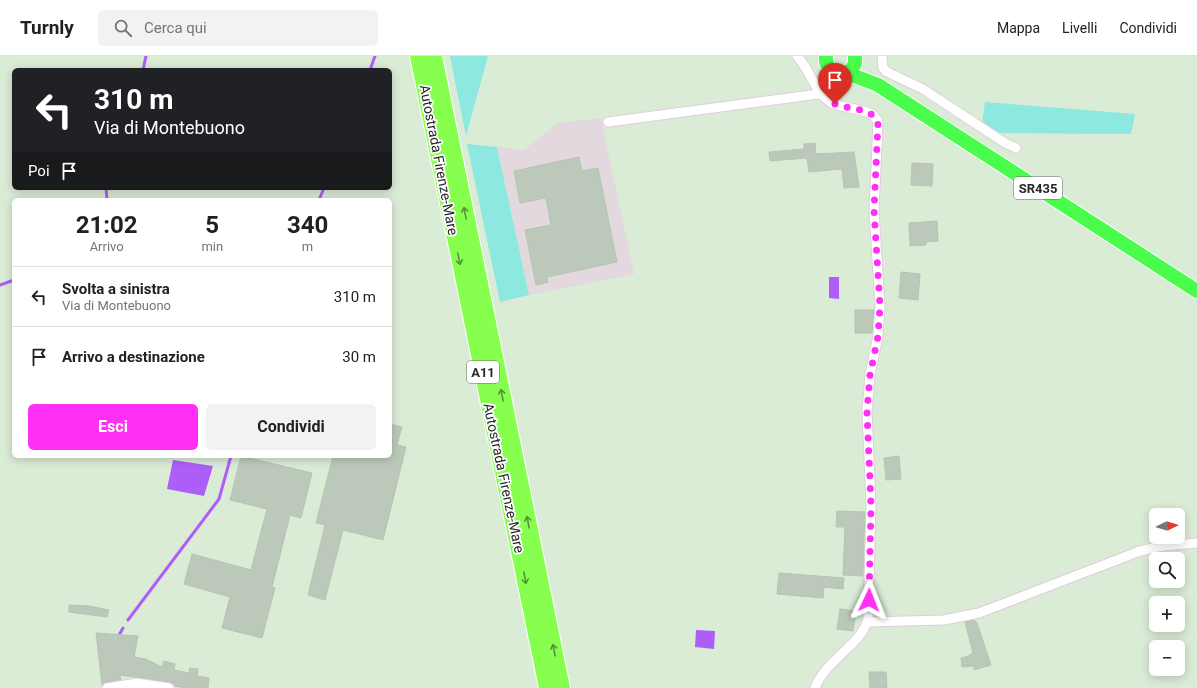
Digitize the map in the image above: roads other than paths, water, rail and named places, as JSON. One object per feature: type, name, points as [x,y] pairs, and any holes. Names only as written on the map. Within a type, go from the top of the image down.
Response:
[{"type":"highway","name":"Autostrada Firenze-Mare","points":[[418,56],[547,688]]},
{"type":"highway","name":"Autostrada Firenze-Mare","points":[[434,56],[562,688]]},
{"type":"main road","points":[[844,74],[853,68],[855,58]]},
{"type":"main road","points":[[855,58],[878,85]]},
{"type":"main road","points":[[826,62],[832,71],[878,85]]},
{"type":"main road","name":"SR435","points":[[878,85],[1197,291]]},
{"type":"street","points":[[797,56],[821,93],[828,100],[839,106],[872,114],[877,119],[878,123],[874,210],[880,306],[878,336],[870,375],[867,412],[871,505],[867,622],[862,634],[825,670],[814,688]]},
{"type":"street","points":[[882,56],[883,68],[887,72],[923,89],[1000,140],[1016,148]]},
{"type":"street","points":[[809,73],[826,62]]},
{"type":"street","points":[[821,93],[826,62]]},
{"type":"street","points":[[839,106],[834,92],[836,84],[844,74]]},
{"type":"street","points":[[608,122],[834,92]]},
{"type":"street","points":[[867,622],[944,620],[960,618],[987,611],[1140,551],[1162,546],[1197,543]]},
{"type":"street","points":[[107,688],[137,683],[169,688]]},
{"type":"waterway","points":[[143,68],[146,56]]},
{"type":"waterway","points":[[371,68],[375,56]]},
{"type":"waterway","points":[[106,190],[107,198]]},
{"type":"waterway","points":[[320,198],[323,190]]},
{"type":"waterway","points":[[0,285],[12,281]]},
{"type":"waterway","points":[[128,620],[219,499],[230,458]]},
{"type":"waterway","points":[[118,637],[123,628]]}]
